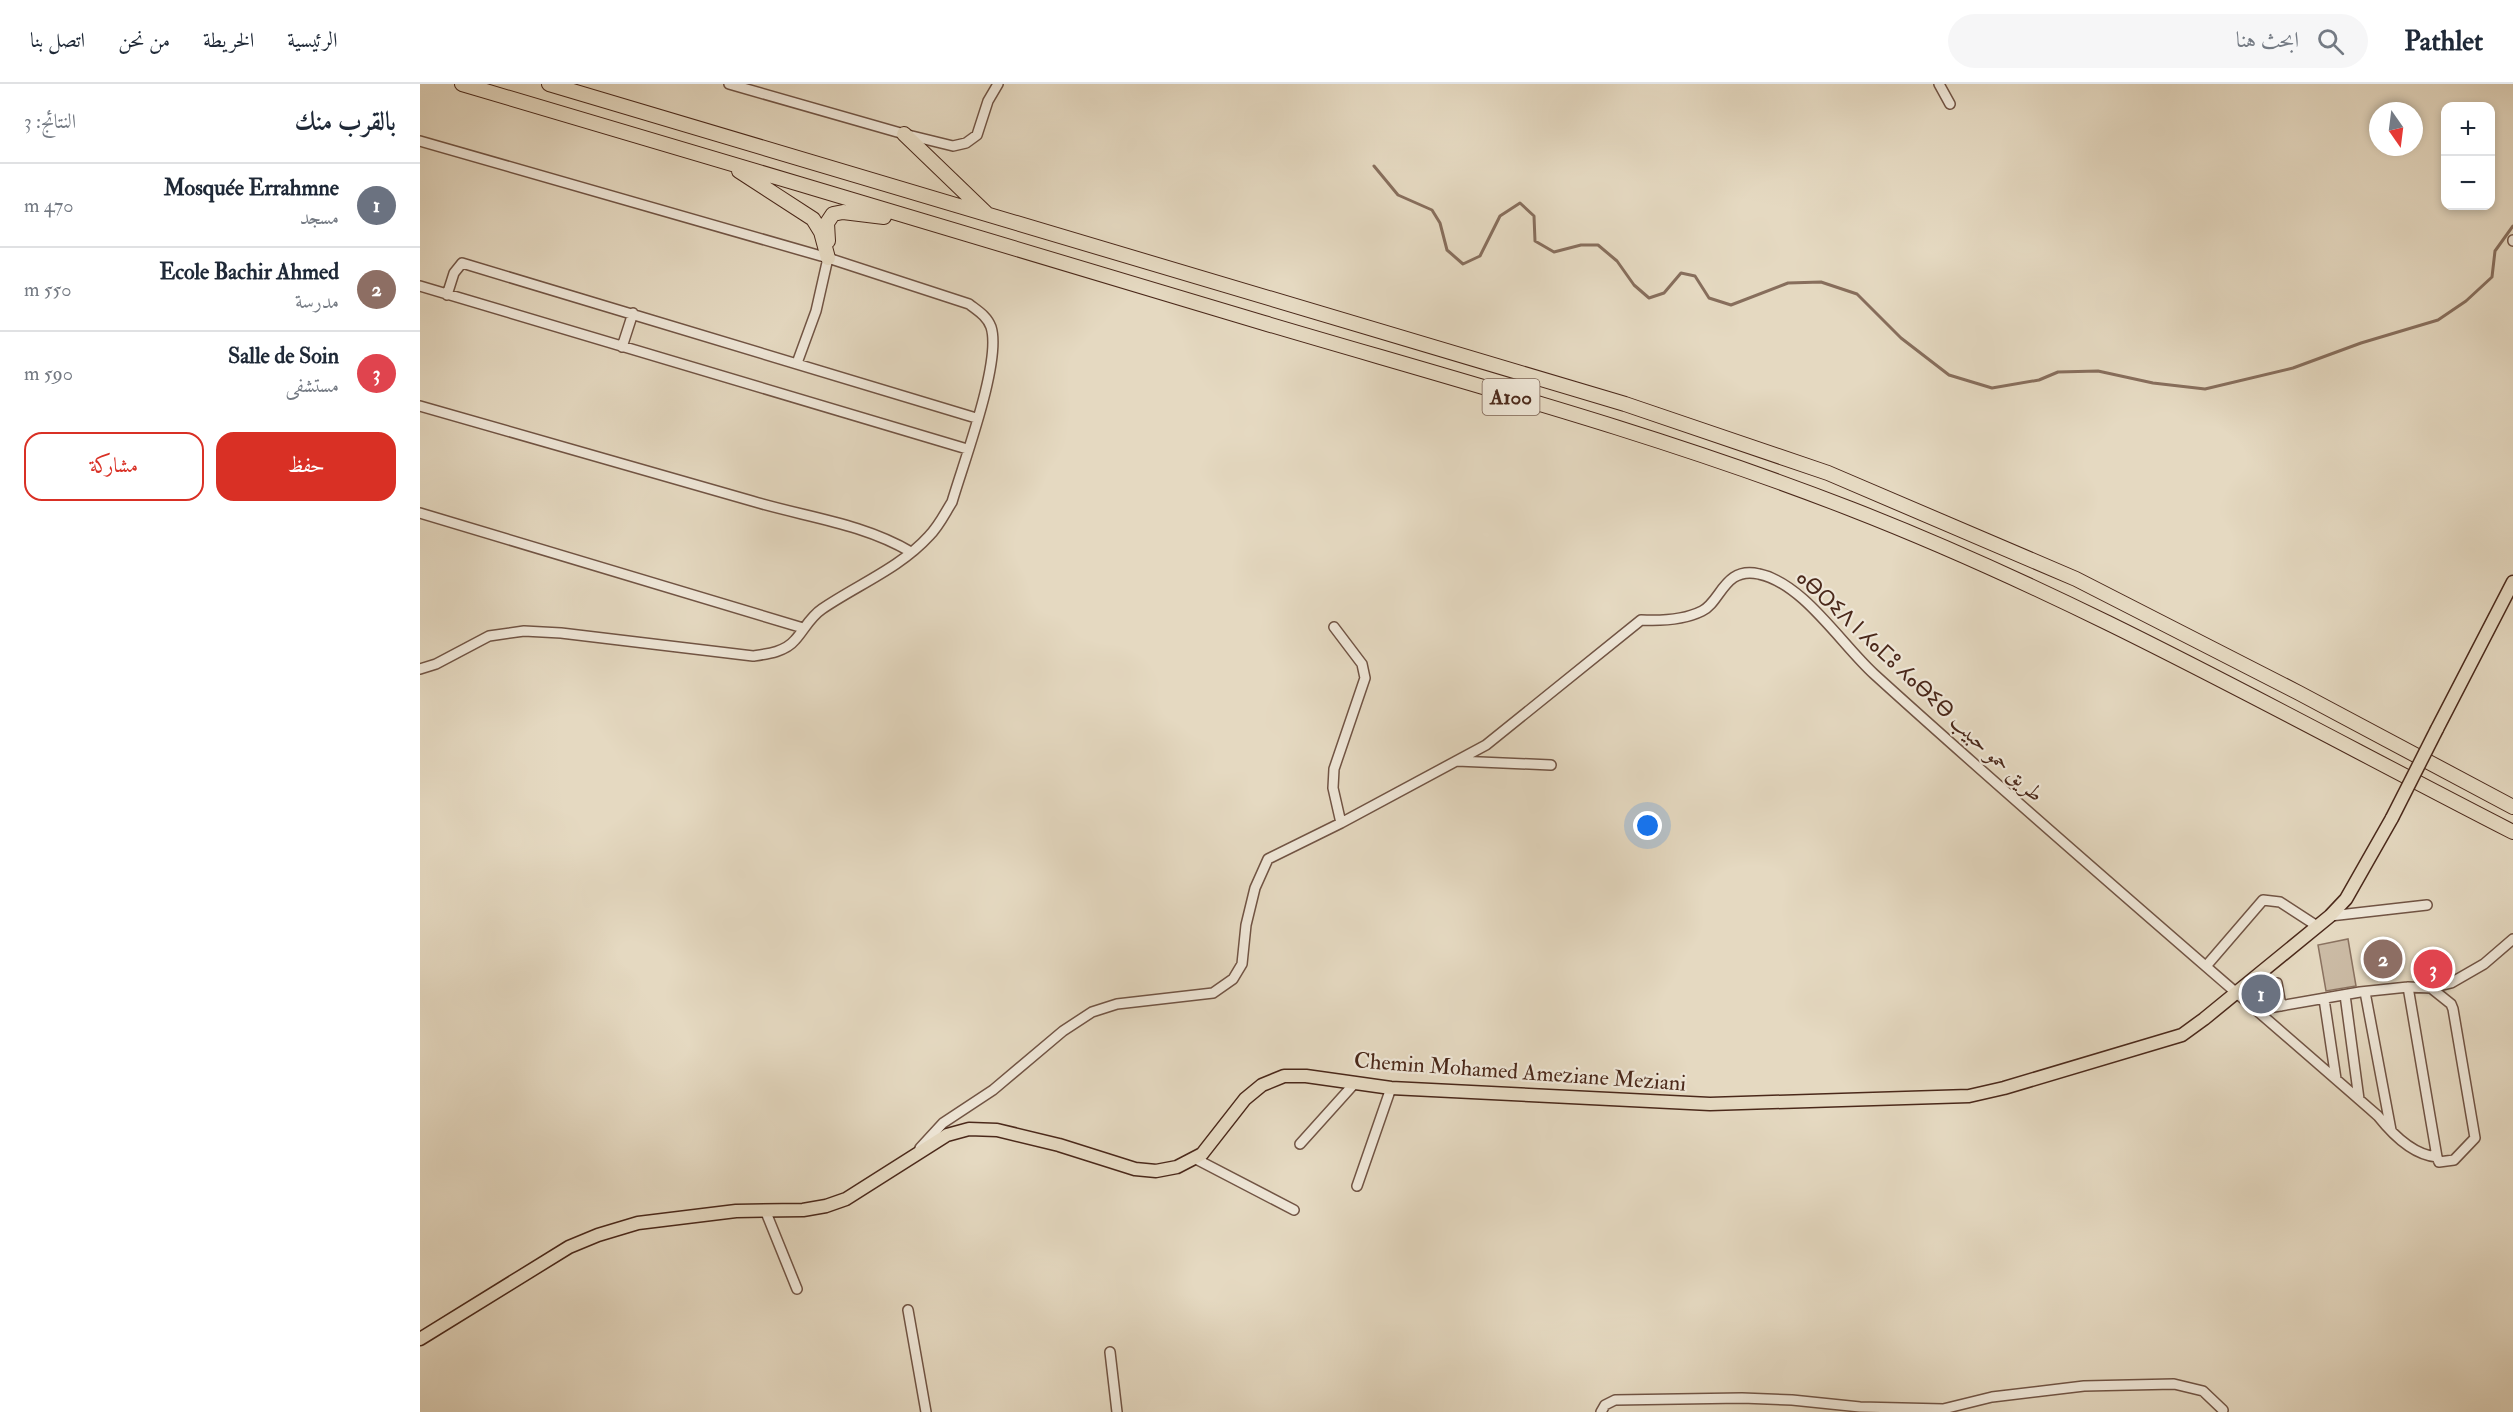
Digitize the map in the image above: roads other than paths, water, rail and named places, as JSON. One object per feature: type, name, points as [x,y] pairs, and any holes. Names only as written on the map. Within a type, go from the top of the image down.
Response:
[{"type":"highway","name":"A100","points":[[462,84],[1673,446],[1850,508],[1989,566],[2093,616],[2513,832]]},
{"type":"highway","name":"A100","points":[[549,84],[1635,407],[1766,451],[1863,487],[2097,590],[2387,739],[2513,807]]},
{"type":"highway","points":[[904,134],[988,214]]},
{"type":"highway","points":[[721,161],[806,212],[821,232],[828,258]]},
{"type":"highway","points":[[828,258],[827,223],[833,214],[843,212],[918,220]]},
{"type":"main road","name":"Chemin Mohamed Ameziane Meziani","points":[[420,1339],[569,1247],[598,1235],[638,1224],[736,1211],[803,1210],[826,1206],[846,1199],[947,1135],[969,1129],[996,1130],[1059,1145],[1135,1169],[1156,1172],[1177,1167],[1202,1154],[1245,1099],[1262,1085],[1284,1076],[1306,1076],[1391,1088],[1710,1104],[1970,1095],[2004,1088],[2182,1035],[2330,916],[2346,899],[2392,818],[2513,582]]},
{"type":"street","points":[[729,84],[952,146],[966,143],[980,129],[988,101],[998,84]]},
{"type":"street","points":[[1939,84],[1950,104]]},
{"type":"street","points":[[420,141],[828,258],[969,304],[983,315],[990,326],[993,343],[990,373],[952,502],[929,537],[893,566],[820,610],[794,641],[775,652],[753,656],[561,633],[524,631],[489,636],[436,664],[420,669]]},
{"type":"street","points":[[797,363],[816,311],[828,258]]},
{"type":"street","points":[[447,295],[454,273],[462,263],[976,418]]},
{"type":"street","points":[[420,286],[967,449]]},
{"type":"street","points":[[622,347],[633,313]]},
{"type":"street","points":[[420,406],[755,502],[817,516],[891,540],[911,552]]},
{"type":"street","points":[[420,513],[803,628]]},
{"type":"street","name":"ⴰⴱⵔⵉⴷ ⵏ ⵃⴰⵎⵓ ⵃⴰⴱⵉⴱ طريق حمو حبيب","points":[[915,1154],[943,1123],[993,1090],[1063,1031],[1092,1012],[1117,1004],[1213,993],[1233,979],[1242,964],[1246,925],[1255,888],[1268,859],[1341,823],[1486,745],[1641,620],[1664,621],[1704,611],[1724,584],[1740,574],[1756,573],[1772,578],[1792,591],[1816,612],[1865,665],[1975,766],[2207,965],[2378,1116],[2391,1132],[2423,1156],[2438,1157]]},
{"type":"street","points":[[1334,627],[1362,664],[1365,678],[1334,769],[1333,788],[1341,823]]},
{"type":"street","points":[[1456,760],[1551,765]]},
{"type":"street","points":[[2207,965],[2263,900],[2280,902],[2317,926]]},
{"type":"street","points":[[2330,916],[2427,905]]},
{"type":"street","points":[[2257,1010],[2365,992],[2408,987],[2431,988],[2451,982],[2484,964],[2513,939]]},
{"type":"street","points":[[2277,983],[2281,1006]]},
{"type":"street","points":[[2408,987],[2439,1162],[2454,1160],[2475,1138],[2453,1009],[2451,1004],[2431,988]]},
{"type":"street","points":[[2365,992],[2391,1132]]},
{"type":"street","points":[[2345,995],[2359,1099]]},
{"type":"street","points":[[2324,999],[2336,1079]]},
{"type":"street","points":[[1300,1144],[1354,1084]]},
{"type":"street","points":[[1357,1186],[1391,1088]]},
{"type":"street","points":[[1194,1158],[1294,1210]]},
{"type":"street","points":[[765,1210],[797,1289]]},
{"type":"street","points":[[908,1310],[926,1412]]},
{"type":"street","points":[[1110,1352],[1117,1412]]},
{"type":"street","points":[[1601,1412],[1605,1405],[1615,1400],[1742,1398],[1792,1400],[1860,1407],[1943,1409],[1992,1397],[2084,1386],[2174,1384],[2203,1391],[2223,1410]]},
{"type":"waterway","points":[[1374,166],[1398,195],[1432,210],[1440,223],[1447,250],[1463,264],[1480,256],[1500,216],[1520,203],[1534,216],[1535,241],[1554,252],[1581,245],[1598,245],[1617,261],[1634,285],[1649,298],[1664,293],[1681,273],[1695,276],[1709,298],[1731,305],[1788,283],[1821,282],[1857,294],[1901,338],[1949,375],[1992,388],[2039,380],[2058,372],[2098,371],[2153,383],[2205,389],[2293,368],[2361,343],[2438,320],[2466,301],[2492,277],[2495,251],[2513,226]]},
{"type":"place","name":"Ecole Bachir Ahmed","points":[[2383,959]]},
{"type":"place","name":"Salle de Soin","points":[[2433,969]]},
{"type":"place","name":"Mosquée Errahmne","points":[[2261,994]]}]
